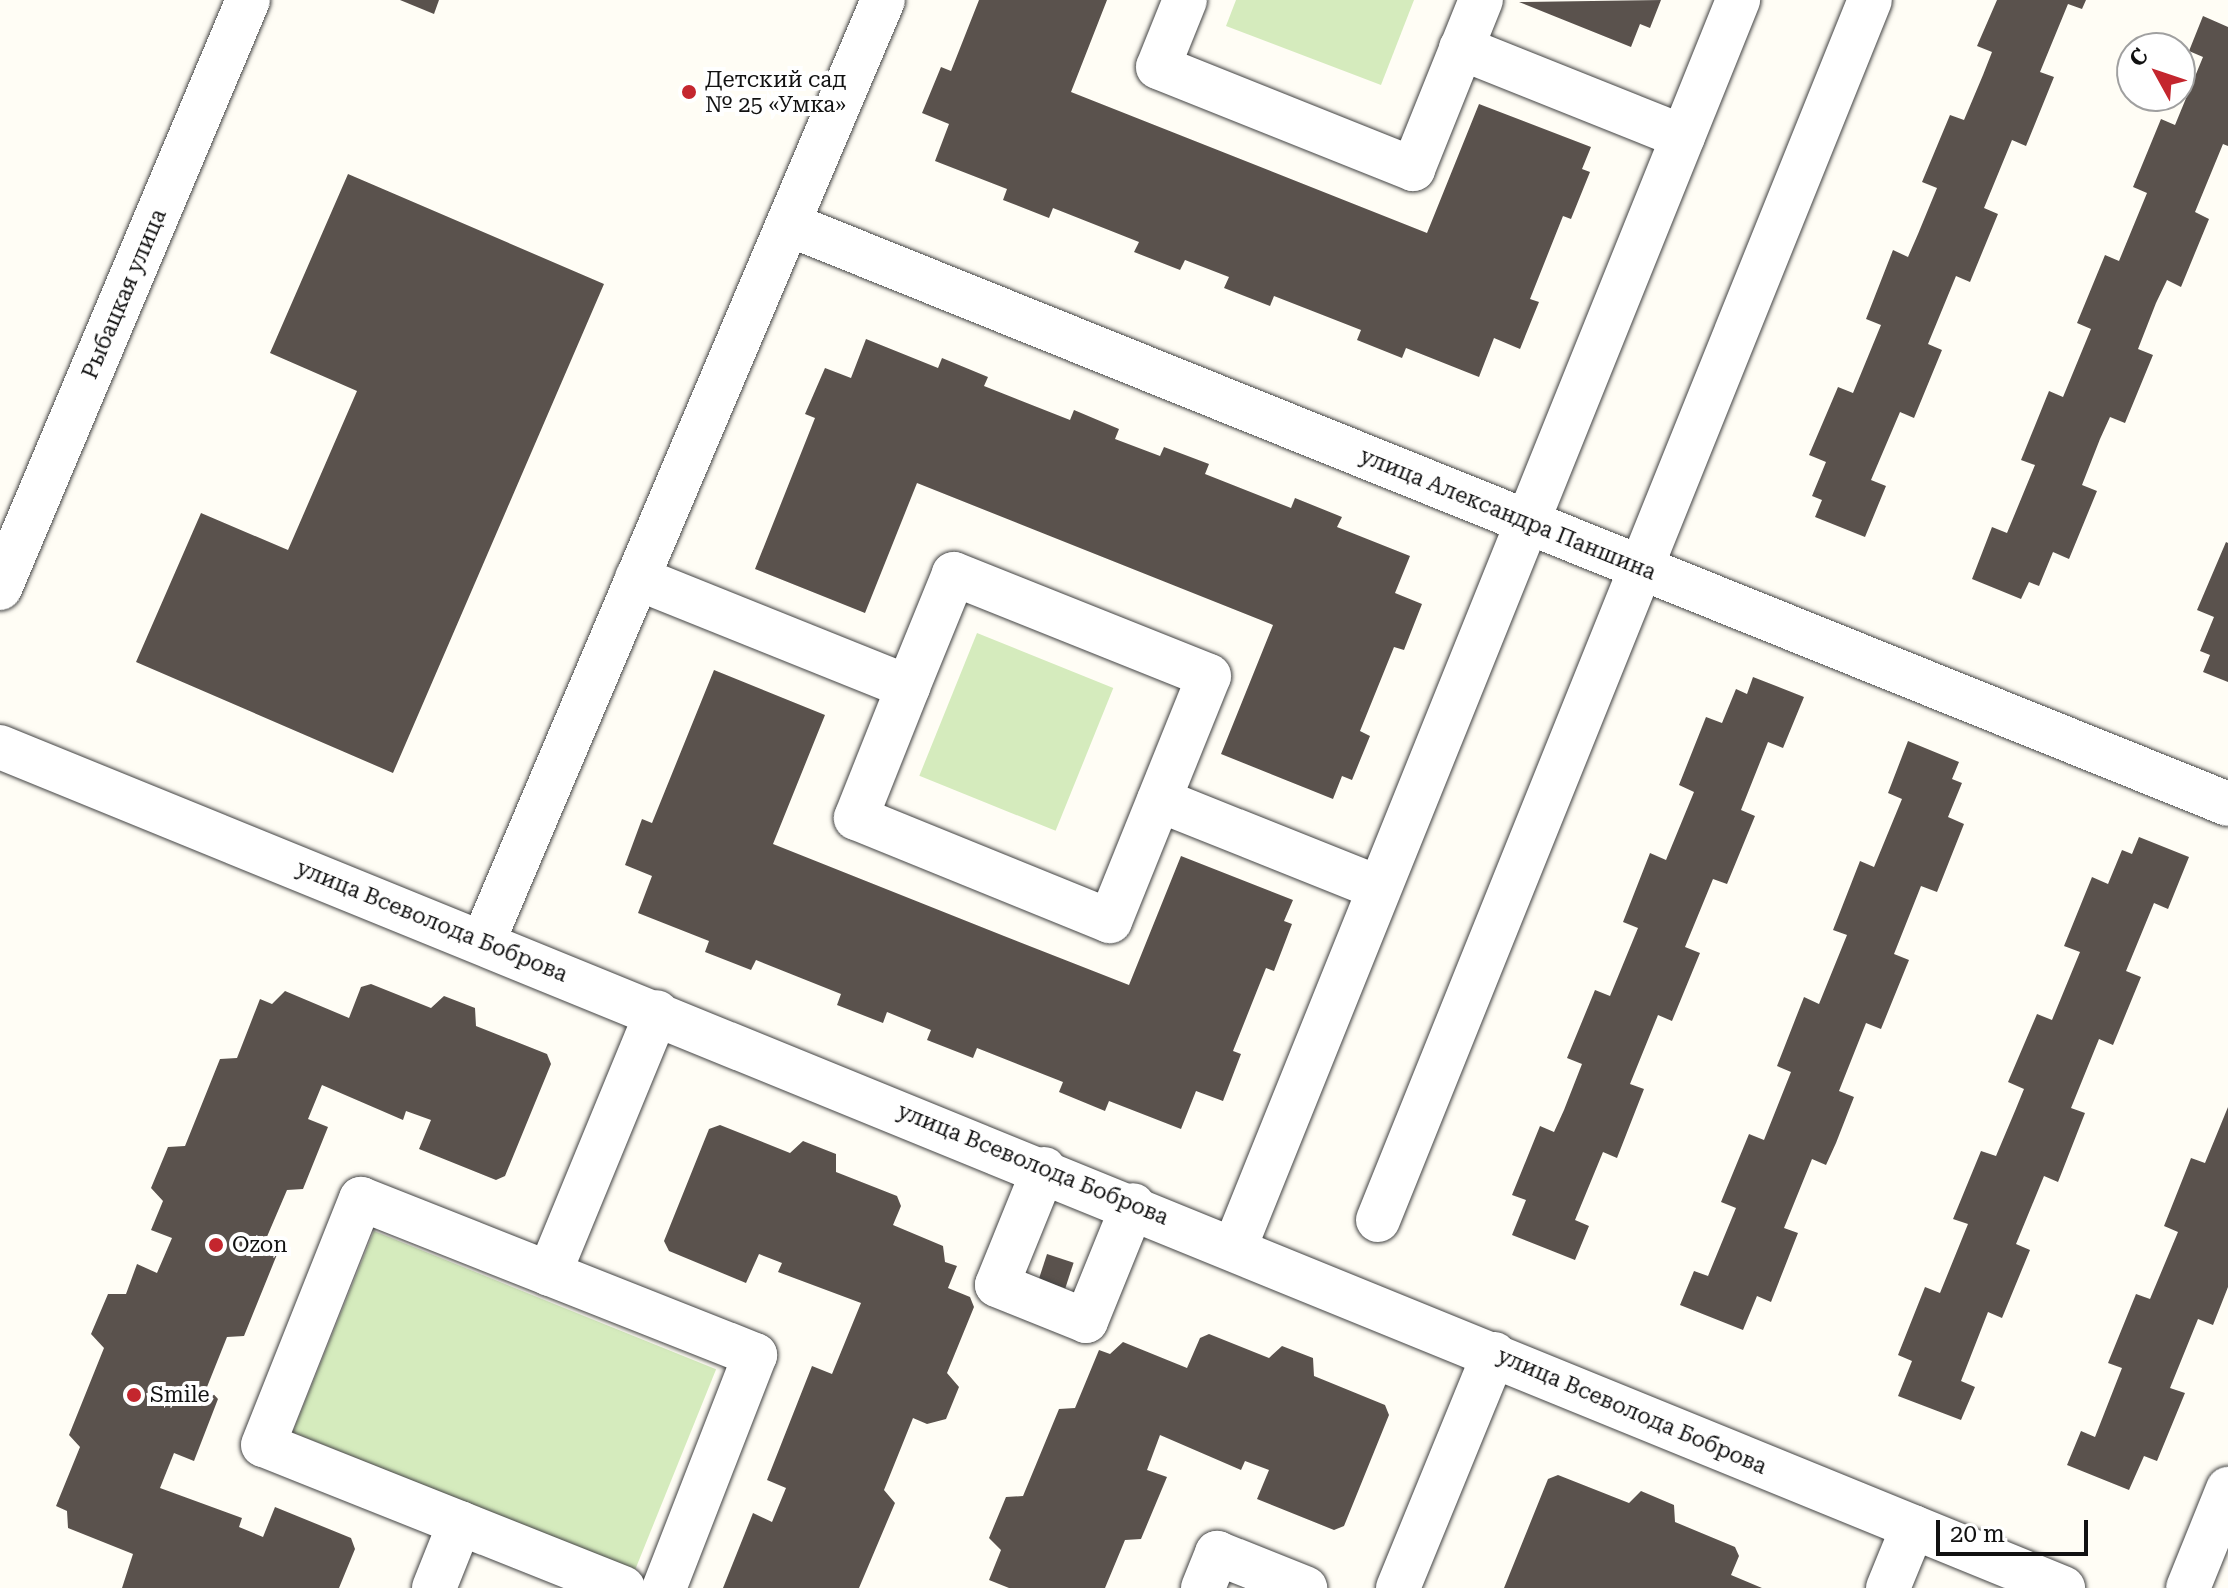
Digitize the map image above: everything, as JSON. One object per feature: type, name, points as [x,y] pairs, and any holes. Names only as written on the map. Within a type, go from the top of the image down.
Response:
[{"type":"street","name":"Рыбацкая улица","points":[[0,588],[248,0]]},
{"type":"street","points":[[483,942],[883,0]]},
{"type":"street","points":[[1185,0],[1158,67],[1413,169],[1481,0]]},
{"type":"street","points":[[1235,1247],[1738,0]]},
{"type":"street","points":[[1378,1220],[1870,0]]},
{"type":"street","points":[[1461,48],[1683,137]]},
{"type":"street","name":"улица Александра Паншина","points":[[788,224],[2228,804]]},
{"type":"street","points":[[954,574],[1209,676],[1110,921],[856,818],[908,687],[954,574]]},
{"type":"street","points":[[637,578],[908,687]]},
{"type":"street","name":"улица Всеволода Боброва","points":[[0,747],[1133,1205],[2063,1588]]},
{"type":"street","points":[[1159,800],[1379,888]]},
{"type":"street","points":[[549,1274],[657,1012]]},
{"type":"street","points":[[1044,1169],[997,1285],[1086,1321],[1133,1205]]},
{"type":"street","points":[[623,1588],[263,1445],[361,1199],[755,1355],[664,1588]]},
{"type":"street","points":[[1398,1588],[1494,1354]]},
{"type":"street","points":[[2188,1588],[2228,1489]]},
{"type":"street","points":[[434,1588],[460,1523]]},
{"type":"street","points":[[1888,1588],[1913,1527]]},
{"type":"street","points":[[1203,1588],[1217,1553],[1305,1588]]},
{"type":"green space","points":[[1236,0],[1414,0],[1381,85],[1226,26]]},
{"type":"green space","points":[[977,633],[1113,688],[1056,831],[919,776]]},
{"type":"green space","points":[[374,1231],[716,1369],[635,1570],[293,1432]]},
{"type":"building","points":[[400,0],[439,0],[434,14]]},
{"type":"building","points":[[979,0],[1107,0],[1071,92],[1427,233],[1479,104],[1591,147],[1582,169],[1590,172],[1571,219],[1563,216],[1530,299],[1539,302],[1520,349],[1494,338],[1479,377],[1406,348],[1402,358],[1357,340],[1361,330],[1274,296],[1270,306],[1224,288],[1229,277],[1185,260],[1180,270],[1134,252],[1139,242],[1053,208],[1049,218],[1003,200],[1007,189],[935,161],[949,124],[922,113],[941,67],[951,71]]},
{"type":"building","points":[[1661,0],[1650,28],[1640,24],[1631,47],[1519,2]]},
{"type":"building","points":[[1997,0],[2086,0],[2082,9],[2068,4],[2040,72],[2054,77],[2026,146],[2012,140],[1984,208],[1998,214],[1970,282],[1956,276],[1928,344],[1942,350],[1914,418],[1900,412],[1871,480],[1886,486],[1865,537],[1815,517],[1822,500],[1812,496],[1826,462],[1809,455],[1838,387],[1853,393],[1881,325],[1866,319],[1893,250],[1908,257],[1937,188],[1922,182],[1950,115],[1964,120],[1983,75],[1992,52],[1977,46]]},
{"type":"building","points":[[2203,16],[2228,27],[2228,146],[2223,144],[2195,212],[2209,219],[2181,287],[2167,280],[2156,303],[2138,349],[2153,355],[2125,423],[2110,417],[2100,439],[2082,485],[2097,491],[2069,559],[2053,552],[2039,586],[2029,582],[2021,599],[1972,579],[1992,527],[2007,533],[2035,465],[2021,460],[2049,391],[2063,397],[2091,329],[2077,323],[2105,255],[2119,261],[2147,193],[2133,187],[2161,119],[2175,125],[2180,112],[2196,112],[2196,74],[2203,57],[2196,54],[2196,34]]},
{"type":"building","points":[[348,174],[604,284],[393,773],[136,662],[201,513],[288,550],[357,391],[270,353]]},
{"type":"building","points":[[866,339],[938,368],[942,358],[988,377],[984,386],[1070,420],[1074,410],[1119,429],[1115,439],[1160,456],[1164,447],[1209,464],[1205,474],[1291,508],[1295,498],[1342,517],[1337,527],[1410,556],[1395,593],[1422,604],[1404,650],[1394,647],[1360,731],[1370,736],[1352,780],[1342,776],[1333,799],[1221,754],[1273,625],[917,483],[865,613],[755,569],[815,418],[805,414],[825,368],[851,378]]},
{"type":"building","points":[[2226,542],[2228,682],[2203,672],[2210,655],[2200,651],[2214,617],[2197,610]]},
{"type":"building","points":[[714,670],[825,715],[773,844],[1004,936],[1129,985],[1181,856],[1293,900],[1284,921],[1292,924],[1274,971],[1266,968],[1233,1051],[1241,1054],[1223,1101],[1196,1091],[1181,1129],[1109,1101],[1105,1111],[1059,1092],[1063,1082],[977,1048],[973,1058],[927,1040],[931,1030],[887,1012],[883,1023],[837,1005],[841,994],[756,960],[751,970],[705,952],[709,941],[638,913],[652,876],[625,865],[642,819],[652,823]]},
{"type":"building","points":[[1753,677],[1804,697],[1783,748],[1768,742],[1741,810],[1755,816],[1727,884],[1713,879],[1685,947],[1700,953],[1672,1021],[1658,1015],[1630,1084],[1644,1089],[1617,1158],[1603,1152],[1575,1220],[1589,1226],[1575,1260],[1512,1235],[1526,1200],[1512,1195],[1540,1126],[1554,1132],[1564,1110],[1582,1064],[1567,1058],[1595,990],[1610,996],[1638,928],[1623,922],[1650,853],[1666,860],[1694,792],[1679,785],[1706,717],[1722,723],[1736,689],[1747,694]]},
{"type":"building","points":[[1908,741],[1959,762],[1952,779],[1962,783],[1948,817],[1964,824],[1937,892],[1921,886],[1894,954],[1909,960],[1881,1029],[1866,1023],[1839,1091],[1854,1097],[1836,1143],[1826,1165],[1812,1159],[1784,1228],[1798,1233],[1771,1302],[1757,1296],[1743,1330],[1680,1305],[1694,1271],[1708,1276],[1736,1208],[1721,1202],[1749,1134],[1764,1140],[1791,1072],[1777,1066],[1804,997],[1819,1004],[1847,935],[1833,930],[1860,861],[1874,867],[1902,799],[1888,793]]},
{"type":"building","points":[[2139,837],[2189,857],[2168,909],[2154,903],[2126,971],[2141,977],[2113,1045],[2099,1039],[2071,1108],[2085,1113],[2058,1182],[2044,1176],[2016,1244],[2030,1250],[2002,1318],[1988,1312],[1961,1381],[1975,1387],[1961,1420],[1898,1396],[1912,1361],[1898,1355],[1925,1287],[1940,1293],[1968,1224],[1953,1219],[1981,1151],[1996,1156],[2024,1089],[2008,1082],[2037,1014],[2052,1020],[2080,952],[2064,946],[2092,877],[2108,884],[2122,850],[2132,854]]},
{"type":"building","points":[[371,984],[431,1008],[444,996],[475,1008],[476,1026],[547,1054],[551,1064],[505,1176],[496,1180],[419,1149],[431,1120],[406,1111],[403,1120],[322,1085],[308,1119],[328,1127],[303,1189],[287,1190],[266,1239],[278,1252],[244,1336],[227,1337],[207,1387],[218,1399],[194,1461],[174,1453],[160,1488],[242,1518],[239,1527],[263,1537],[275,1507],[351,1538],[355,1549],[339,1588],[122,1588],[133,1554],[68,1528],[67,1511],[56,1506],[80,1447],[69,1435],[104,1348],[91,1334],[108,1294],[126,1294],[137,1264],[157,1273],[172,1238],[151,1230],[163,1201],[151,1188],[168,1147],[185,1146],[220,1059],[237,1058],[260,999],[272,1004],[285,991],[349,1018],[361,987]]},
{"type":"building","points":[[2228,1107],[2228,1287],[2213,1325],[2198,1319],[2170,1388],[2185,1393],[2157,1461],[2144,1456],[2129,1490],[2067,1465],[2081,1431],[2095,1437],[2122,1368],[2108,1363],[2136,1294],[2150,1299],[2178,1232],[2164,1226],[2191,1158],[2205,1163]]},
{"type":"building","points":[[720,1125],[790,1153],[803,1141],[836,1154],[836,1172],[897,1196],[901,1206],[893,1225],[943,1246],[945,1262],[957,1266],[948,1288],[970,1297],[974,1307],[947,1373],[959,1387],[946,1419],[927,1424],[913,1418],[884,1490],[895,1503],[859,1588],[723,1588],[753,1513],[772,1522],[786,1488],[767,1480],[812,1366],[832,1374],[861,1303],[778,1272],[782,1263],[759,1254],[746,1283],[669,1251],[664,1241],[709,1129]]},
{"type":"building","points":[[1047,1254],[1074,1263],[1065,1288],[1039,1280]]},
{"type":"building","points":[[1209,1334],[1269,1358],[1282,1346],[1313,1358],[1314,1376],[1385,1405],[1389,1415],[1344,1526],[1334,1530],[1257,1499],[1269,1470],[1245,1461],[1241,1470],[1160,1435],[1147,1470],[1167,1477],[1141,1539],[1125,1540],[1105,1588],[1009,1588],[989,1580],[1001,1550],[989,1538],[1006,1497],[1023,1496],[1059,1409],[1075,1408],[1099,1350],[1110,1354],[1123,1342],[1187,1368],[1200,1338]]},
{"type":"building","points":[[1558,1475],[1629,1503],[1641,1491],[1674,1505],[1675,1522],[1735,1547],[1739,1556],[1731,1575],[1762,1588],[1504,1588],[1548,1479]]},
{"type":"place","name":"Детский сад № 25 «Умка»","points":[[689,92]]},
{"type":"place","name":"Ozon","points":[[216,1245]]},
{"type":"place","name":"Smile","points":[[134,1395]]}]
